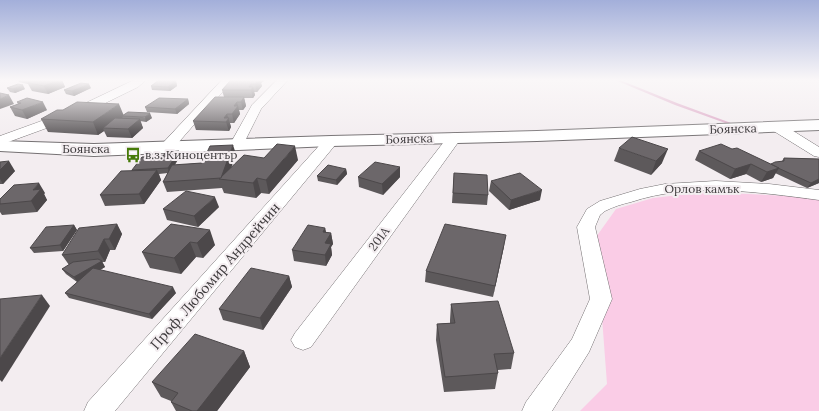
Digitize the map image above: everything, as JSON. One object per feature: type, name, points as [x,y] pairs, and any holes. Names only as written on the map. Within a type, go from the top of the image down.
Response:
[{"type":"main road","name":"Боянска","points":[[0,146],[94,150],[819,125]]},
{"type":"street","points":[[0,141],[73,114],[104,99]]},
{"type":"street","points":[[166,148],[211,99]]},
{"type":"street","points":[[236,146],[256,108],[265,99]]},
{"type":"street","points":[[776,127],[819,153]]},
{"type":"street","name":"201А","points":[[303,340],[455,137]]},
{"type":"street","name":"Проф. Любомир Андрейчин","points":[[98,411],[331,141]]},
{"type":"street","name":"Орлов камък","points":[[536,411],[581,345],[601,299],[586,227],[595,209],[630,196],[659,189],[694,187],[732,188],[776,190],[819,195]]},
{"type":"shaded area","points":[[706,192],[819,199],[819,411],[580,411],[607,384],[596,237],[616,209],[653,198]]},
{"type":"building","points":[[24,99],[32,99],[43,102],[22,110],[10,107],[21,103],[17,102]]},
{"type":"building","points":[[157,99],[188,99],[175,109],[145,107]]},
{"type":"building","points":[[213,99],[243,99],[241,102],[237,102],[234,106],[238,106],[232,114],[227,114],[224,118],[229,118],[226,122],[193,121]]},
{"type":"building","points":[[77,102],[119,104],[93,122],[41,119],[57,110],[63,110]]},
{"type":"building","points":[[128,112],[150,113],[145,117],[122,116]]},
{"type":"building","points":[[115,118],[140,119],[128,129],[103,128]]},
{"type":"building","points":[[632,137],[668,149],[656,161],[619,148]]},
{"type":"building","points":[[277,144],[295,146],[266,180],[257,178],[253,183],[219,179],[244,155],[264,158]]},
{"type":"building","points":[[721,144],[732,149],[737,148],[779,168],[767,172],[751,164],[735,169],[699,151]]},
{"type":"building","points":[[233,145],[221,178],[163,182],[172,165],[202,163],[210,146]]},
{"type":"building","points":[[179,151],[168,168],[132,170],[142,157],[163,156],[166,152]]},
{"type":"building","points":[[784,158],[819,159],[819,179],[811,183],[771,164],[784,161]]},
{"type":"building","points":[[9,161],[0,170],[0,162]]},
{"type":"building","points":[[375,162],[400,167],[382,184],[358,177]]},
{"type":"building","points":[[328,165],[346,169],[336,180],[317,176]]},
{"type":"building","points":[[157,170],[139,194],[100,195],[121,171]]},
{"type":"building","points":[[454,173],[487,175],[488,195],[453,193]]},
{"type":"building","points":[[520,173],[542,190],[511,200],[491,181]]},
{"type":"building","points":[[39,183],[33,190],[41,189],[31,201],[0,204],[0,199],[14,185]]},
{"type":"building","points":[[186,191],[215,197],[194,216],[163,209]]},
{"type":"building","points":[[117,224],[109,239],[104,239],[98,251],[62,255],[79,228]]},
{"type":"building","points":[[171,224],[210,230],[197,243],[190,242],[174,258],[142,252]]},
{"type":"building","points":[[445,224],[506,235],[495,286],[426,271]]},
{"type":"building","points":[[74,225],[60,245],[30,248],[46,227]]},
{"type":"building","points":[[308,225],[325,228],[323,232],[331,233],[325,243],[331,244],[325,255],[292,250]]},
{"type":"building","points":[[98,259],[102,261],[74,277],[62,269],[73,262]]},
{"type":"building","points":[[93,268],[173,287],[149,314],[65,293]]},
{"type":"building","points":[[251,268],[289,276],[260,318],[219,309]]},
{"type":"building","points":[[42,295],[0,358],[0,299]]},
{"type":"building","points":[[498,301],[514,353],[494,354],[498,373],[445,377],[437,324],[455,323],[451,304]]},
{"type":"building","points":[[195,334],[244,351],[197,411],[192,411],[171,402],[178,393],[152,382]]},
{"type":"waterway","points":[[664,99],[729,123]]},
{"type":"place","name":"в.з. Киноцентър","points":[[133,155]]}]
